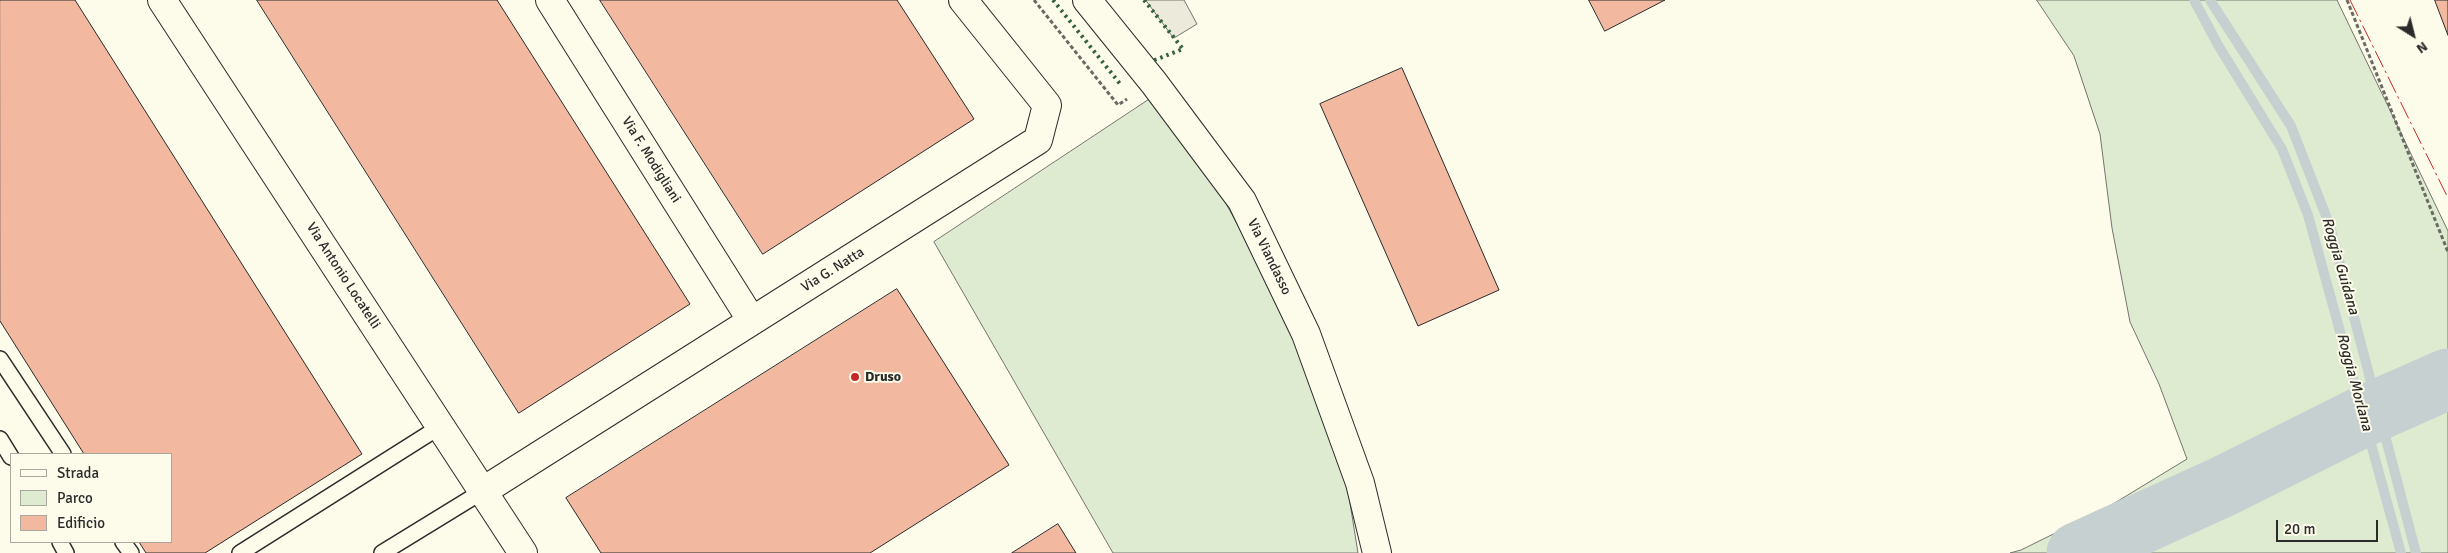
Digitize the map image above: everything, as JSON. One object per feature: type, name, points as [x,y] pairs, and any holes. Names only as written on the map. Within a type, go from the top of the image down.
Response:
[{"type":"street","name":"Via Antonio Locatelli","points":[[162,0],[442,426],[523,553]]},
{"type":"street","name":"Via F. Modigliani","points":[[550,0],[752,321]]},
{"type":"street","name":"Via G. Natta","points":[[483,490],[1038,140],[1047,105],[963,0]]},
{"type":"street","name":"Via Viandasso","points":[[1087,0],[1154,83],[1242,202],[1306,334],[1360,483],[1377,553]]},
{"type":"lane","points":[[0,359],[62,453]]},
{"type":"lane","points":[[240,553],[442,426]]},
{"type":"lane","points":[[0,439],[10,455]]},
{"type":"lane","points":[[382,553],[483,490]]},
{"type":"path","points":[[1034,0],[1118,105],[1154,83]]},
{"type":"path","points":[[2347,0],[2448,252]]},
{"type":"green space","points":[[2037,0],[2337,0],[2448,231],[2448,553],[2010,553],[2021,550],[2108,507],[2187,459],[2159,384],[2130,322],[2112,228],[2100,134],[2074,56]]},
{"type":"green space","points":[[1156,95],[1205,165],[1278,299],[1342,453],[1358,553],[1113,553],[934,242]]},
{"type":"shaded area","points":[[1146,0],[1184,0],[1197,24],[1174,38]]},
{"type":"building","points":[[0,0],[75,0],[362,454],[205,553],[146,553],[140,543],[172,543],[172,453],[83,453],[0,321]]},
{"type":"building","points":[[257,0],[497,0],[690,304],[519,413]]},
{"type":"building","points":[[600,0],[897,0],[974,119],[763,254]]},
{"type":"building","points":[[1589,0],[1665,0],[1605,31]]},
{"type":"building","points":[[2435,0],[2448,0],[2448,35]]},
{"type":"building","points":[[1402,68],[1499,290],[1418,326],[1320,104]]},
{"type":"building","name":"Druso","points":[[897,289],[1009,465],[870,553],[601,553],[566,498]]},
{"type":"building","points":[[1058,524],[1076,553],[1012,553]]},
{"type":"waterway","name":"Roggia Morlana","points":[[2194,0],[2218,45],[2282,149],[2308,215],[2401,553]]},
{"type":"waterway","name":"Roggia Guidana","points":[[2210,0],[2291,126],[2330,226],[2416,553]]},
{"type":"waterway","points":[[2077,553],[2224,486],[2364,416],[2448,379]]},
{"type":"hedge","points":[[1053,0],[1121,85]]},
{"type":"hedge","points":[[1144,0],[1183,49],[1151,60]]},
{"type":"power","points":[[2350,0],[2448,198]]},
{"type":"place","name":"Druso","points":[[855,377]]}]
